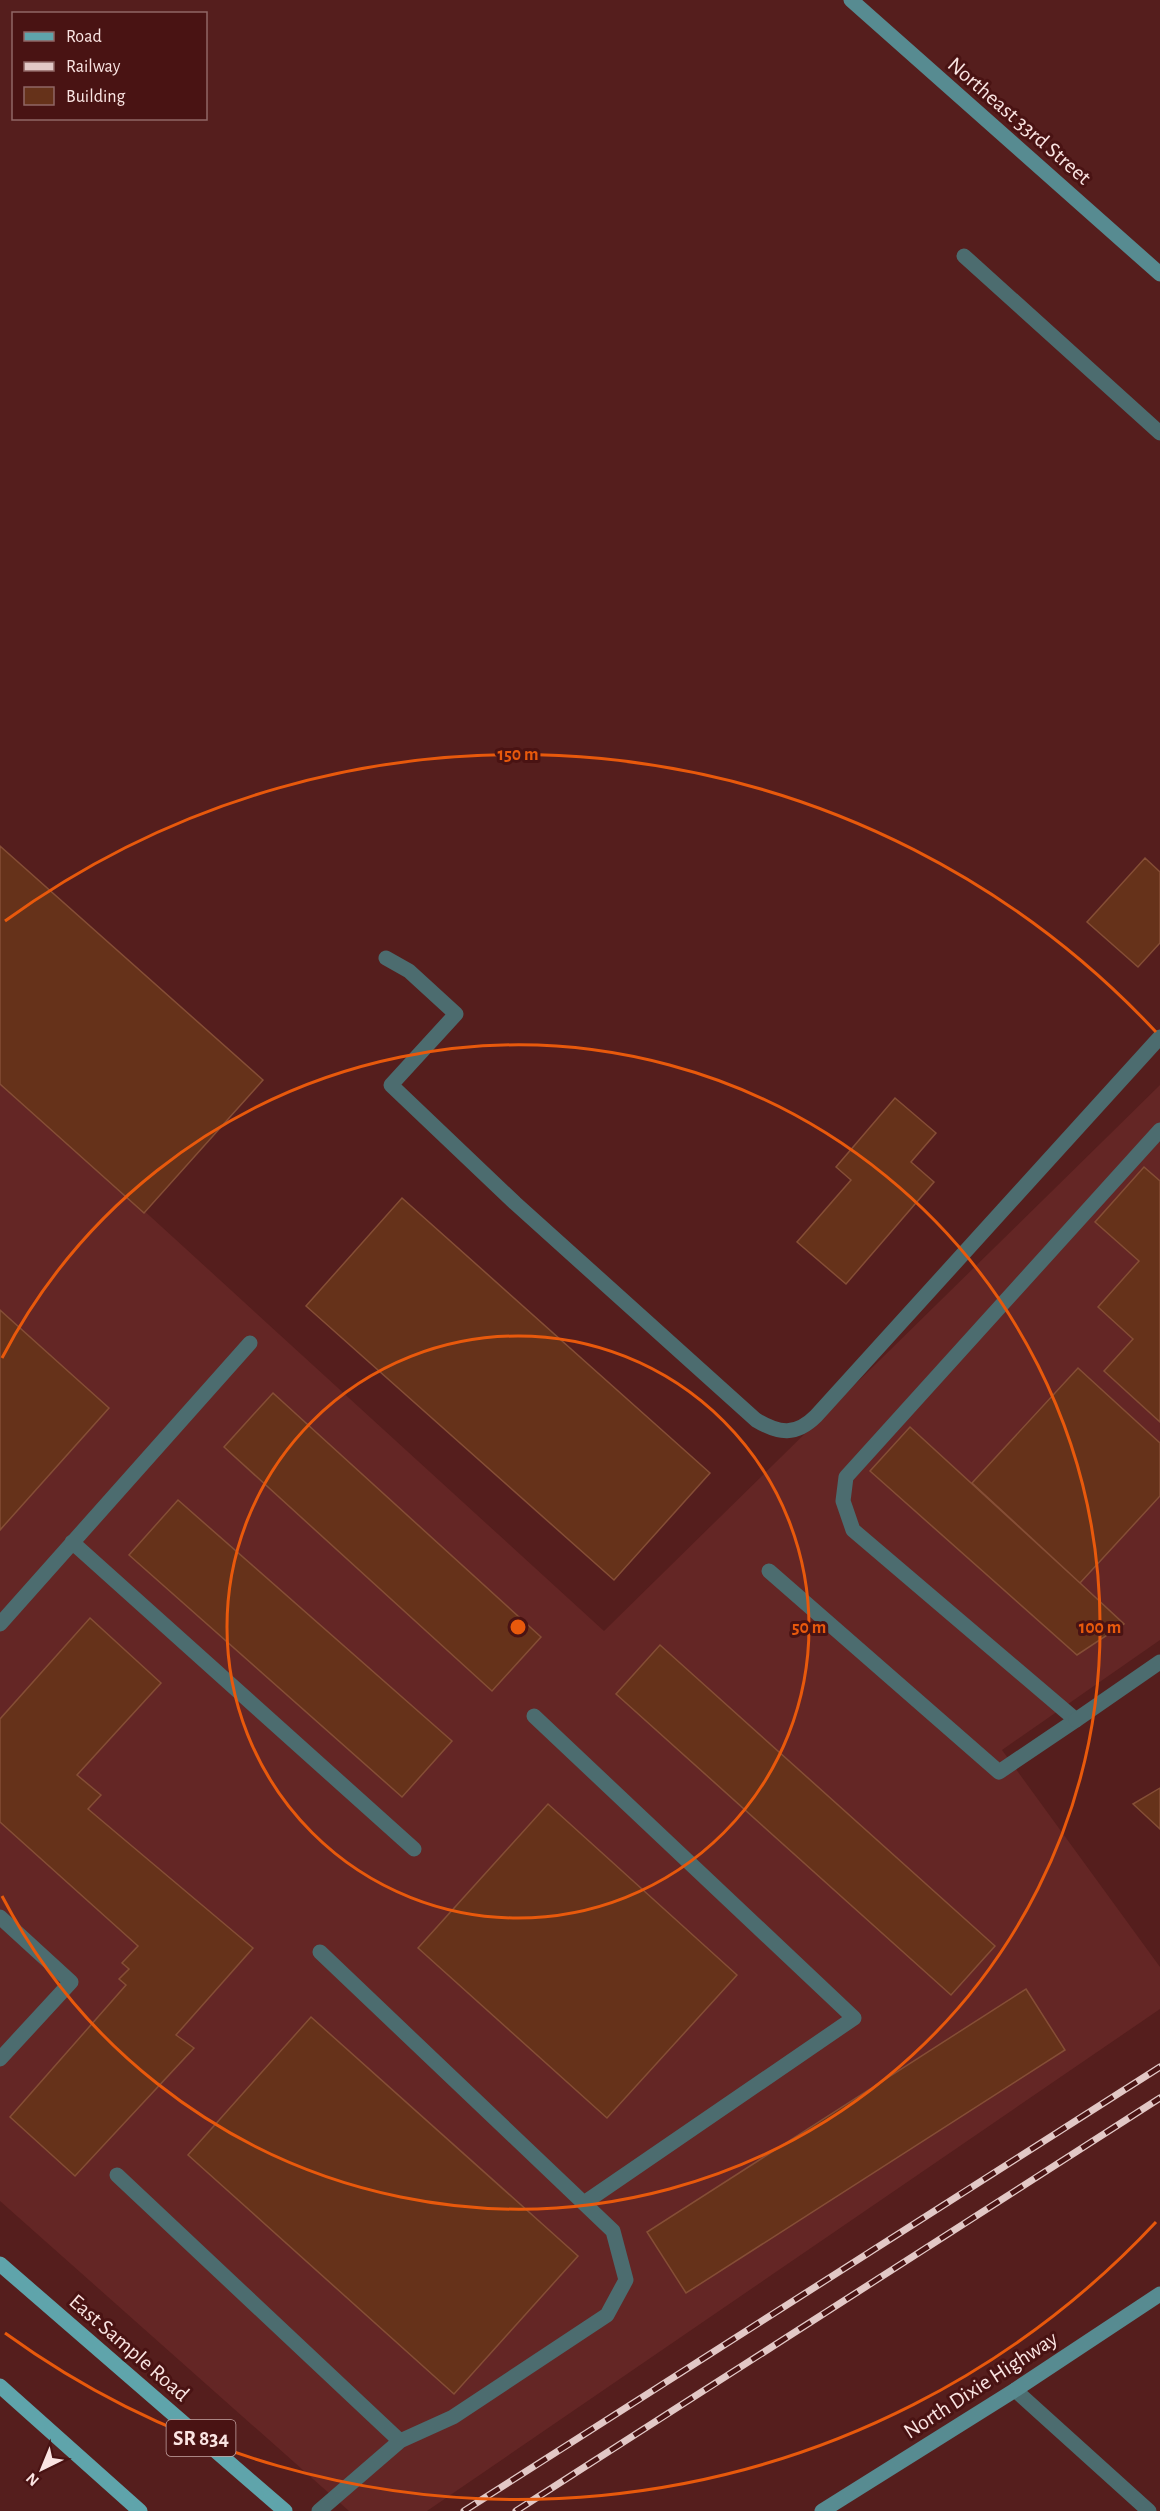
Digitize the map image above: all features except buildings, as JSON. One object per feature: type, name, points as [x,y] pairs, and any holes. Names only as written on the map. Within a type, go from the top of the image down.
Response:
[{"type":"main road","name":"East Sample Road","points":[[0,2264],[285,2511]]},
{"type":"main road","points":[[0,2386],[140,2511]]},
{"type":"street","name":"Northeast 33rd Street","points":[[850,0],[1160,274]]},
{"type":"street","points":[[964,256],[1160,433]]},
{"type":"street","points":[[386,958],[409,971],[456,1014],[391,1086],[515,1203],[756,1420],[770,1429],[786,1431],[804,1427],[816,1416],[1160,1037]]},
{"type":"street","points":[[1076,1720],[853,1530],[843,1501],[846,1477],[1160,1130]]},
{"type":"street","points":[[0,1624],[250,1343]]},
{"type":"street","points":[[72,1542],[414,1849]]},
{"type":"street","points":[[769,1571],[999,1772],[1160,1662]]},
{"type":"street","points":[[534,1716],[854,2018],[584,2203]]},
{"type":"street","points":[[0,1917],[71,1982],[0,2059]]},
{"type":"street","points":[[319,2511],[400,2441],[453,2417],[607,2315],[626,2280],[613,2231],[320,1952]]},
{"type":"street","points":[[117,2175],[400,2441]]},
{"type":"street","name":"North Dixie Highway","points":[[822,2511],[1015,2390],[1160,2294]]},
{"type":"street","points":[[1015,2390],[1149,2511]]},
{"type":"shaded area","points":[[0,1079],[604,1631],[1160,1085],[1160,1640],[1002,1750],[1160,1967],[1160,2009],[427,2511],[349,2511],[0,2201]]},
{"type":"railway","points":[[464,2511],[1160,2067]]},
{"type":"railway","points":[[516,2511],[1160,2098]]}]
